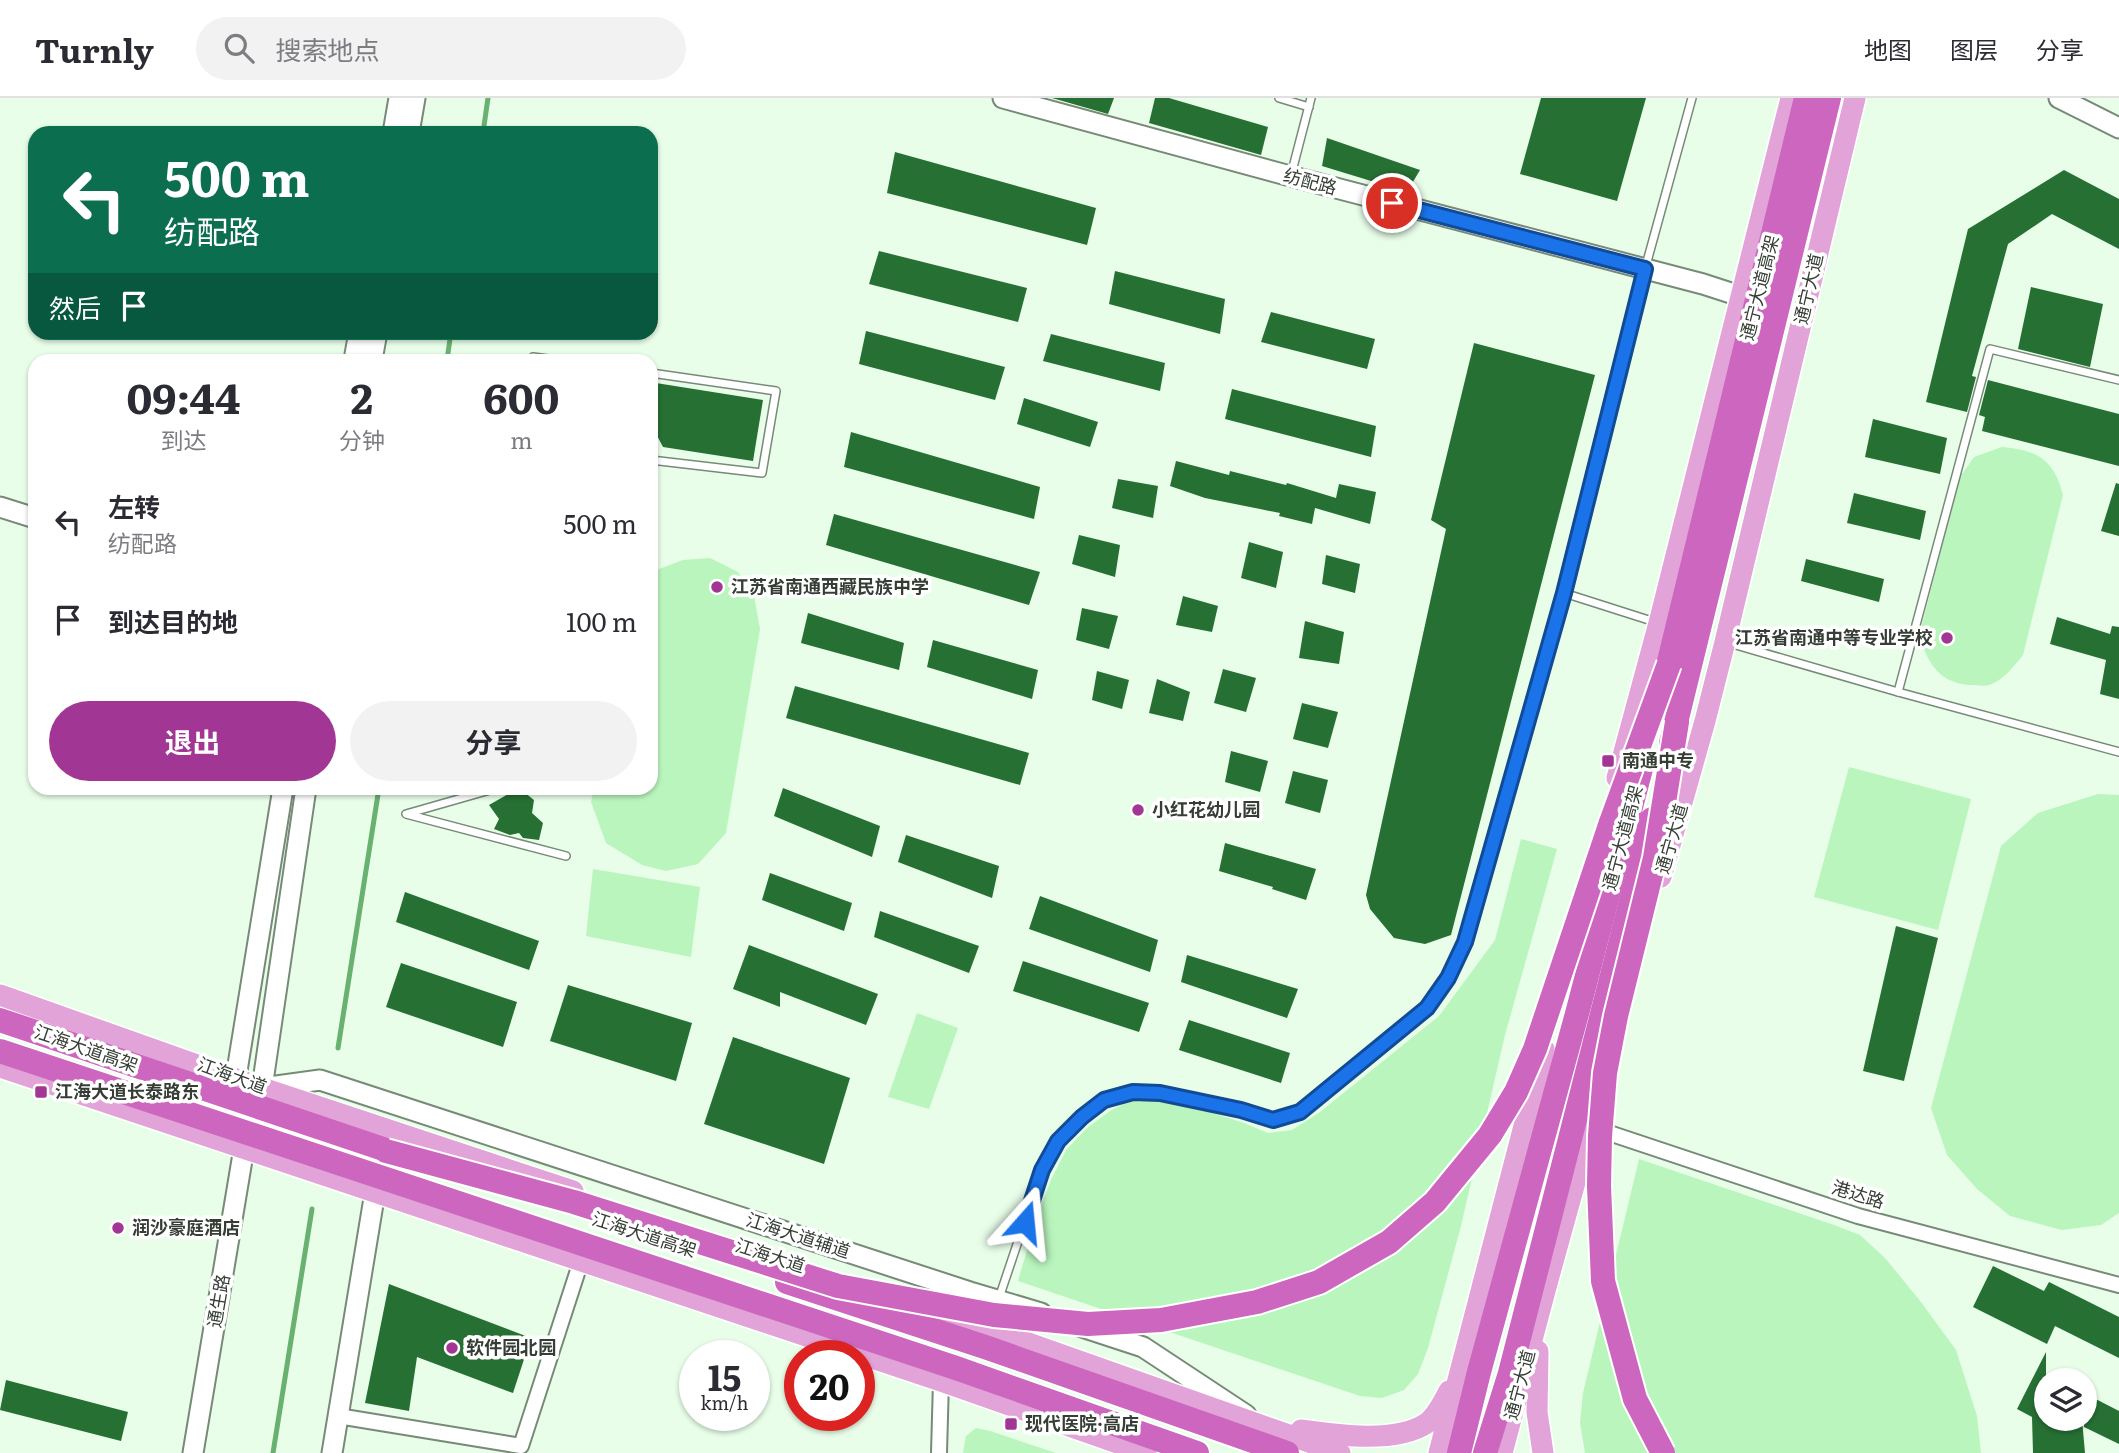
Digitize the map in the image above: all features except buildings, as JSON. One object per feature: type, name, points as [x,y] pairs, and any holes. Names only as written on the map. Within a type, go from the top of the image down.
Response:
[{"type":"highway","name":"通宁大道高架","points":[[1459,1453],[1472,1363],[1578,1010],[1669,664],[1806,98]]},
{"type":"highway","name":"通宁大道高架","points":[[1485,1453],[1510,1373],[1677,722],[1829,98]]},
{"type":"highway","points":[[386,1150],[574,1202],[838,1286],[994,1315],[1088,1324],[1161,1320],[1257,1302],[1319,1282],[1389,1242],[1435,1202],[1490,1135],[1516,1092],[1535,1049],[1610,825],[1669,664]]},
{"type":"highway","points":[[1663,1453],[1634,1399],[1603,1281],[1600,1148],[1605,1073],[1616,1016],[1655,858],[1677,722]]},
{"type":"highway","name":"江海大道高架","points":[[0,1020],[972,1343],[1287,1453]]},
{"type":"highway","name":"江海大道高架","points":[[0,1051],[956,1368],[1197,1453]]},
{"type":"highway","points":[[1447,1453],[1472,1363]]},
{"type":"highway","points":[[1493,1453],[1510,1373]]},
{"type":"main road","points":[[1439,1453],[1472,1363],[1530,1099],[1659,623],[1791,98]]},
{"type":"main road","name":"通宁大道","points":[[1503,1453],[1546,1287],[1705,721],[1855,98]]},
{"type":"main road","name":"江海大道","points":[[0,995],[262,1087],[988,1329],[1340,1453]]},
{"type":"main road","points":[[0,1068],[941,1381],[1146,1453]]},
{"type":"main road","points":[[1542,1453],[1536,1412],[1538,1353],[1546,1287]]},
{"type":"main road","points":[[1260,1425],[1349,1436],[1401,1433],[1428,1422],[1472,1363]]},
{"type":"street","points":[[394,126],[399,98]]},
{"type":"street","points":[[410,126],[415,98]]},
{"type":"street","name":"纺配路","points":[[1003,98],[1740,296]]},
{"type":"street","points":[[2059,98],[2119,128]]},
{"type":"street","points":[[0,507],[28,516]]},
{"type":"street","points":[[236,1077],[282,795]]},
{"type":"street","points":[[262,1087],[305,795]]},
{"type":"street","name":"江海大道辅道","points":[[262,1087],[320,1080],[1143,1347],[1260,1425]]},
{"type":"street","name":"港达路","points":[[1591,1126],[1858,1216],[2119,1285]]},
{"type":"street","name":"通生路","points":[[193,1453],[244,1148]]},
{"type":"street","points":[[332,1453],[375,1192]]},
{"type":"street","points":[[338,1416],[522,1446],[581,1261]]},
{"type":"street","points":[[939,1453],[941,1381]]},
{"type":"lane","points":[[1279,98],[1310,102],[1290,176]]},
{"type":"lane","points":[[999,1299],[1042,1170],[1058,1141],[1104,1100],[1133,1092],[1160,1093],[1241,1110],[1273,1120],[1300,1112],[1427,1008],[1448,978],[1465,942],[1564,593],[1645,269],[1692,98]]},
{"type":"lane","points":[[1898,692],[1990,349],[2119,380]]},
{"type":"lane","points":[[658,374],[776,391],[762,473],[658,461]]},
{"type":"lane","points":[[1564,593],[1659,623]]},
{"type":"lane","points":[[1725,642],[2119,752]]},
{"type":"lane","points":[[472,795],[406,814],[566,856]]},
{"type":"green space","points":[[2002,447],[2015,448],[2043,459],[2055,473],[2063,495],[2023,655],[1997,681],[1981,686],[1959,683],[1943,676],[1926,655],[1919,636],[1960,477],[1974,457]]},
{"type":"green space","points":[[710,558],[738,572],[754,596],[760,629],[726,833],[698,864],[666,871],[642,865],[606,843],[591,802],[592,795],[658,795],[658,569],[683,560]]},
{"type":"green space","points":[[1849,767],[1971,799],[1938,930],[1814,897]]},
{"type":"green space","points":[[2098,794],[2119,795],[2119,1213],[2101,1225],[2062,1230],[2010,1216],[1977,1189],[1947,1155],[1931,1108],[2001,846],[2038,813]]},
{"type":"green space","points":[[1521,839],[1557,849],[1505,1035],[1461,1226],[1428,1348],[1418,1374],[1404,1390],[1382,1398],[1360,1396],[1018,1281],[1037,1216],[1066,1150],[1087,1128],[1110,1111],[1129,1101],[1154,1100],[1197,1108],[1268,1133],[1292,1130],[1320,1112],[1439,1016],[1495,940]]},
{"type":"green space","points":[[593,869],[700,887],[691,957],[586,936]]},
{"type":"green space","points":[[917,1013],[958,1028],[929,1109],[888,1097]]},
{"type":"green space","points":[[1639,1159],[1860,1235],[1885,1258],[1956,1350],[1977,1416],[1981,1453],[1585,1453],[1580,1423],[1583,1393]]},
{"type":"green space","points":[[976,1428],[1056,1453],[963,1453],[966,1436]]},
{"type":"waterway","points":[[484,126],[488,98]]},
{"type":"waterway","points":[[448,354],[450,340]]},
{"type":"waterway","points":[[338,1048],[378,795]]},
{"type":"waterway","points":[[273,1453],[312,1209]]},
{"type":"place","name":"江苏省南通西藏民族中学","points":[[717,587]]},
{"type":"place","name":"江苏省南通中等专业学校","points":[[1947,638]]},
{"type":"place","name":"南通中专","points":[[1608,761]]},
{"type":"place","name":"小红花幼儿园","points":[[1138,810]]},
{"type":"place","name":"江海大道长泰路东","points":[[41,1092]]},
{"type":"place","name":"润沙豪庭酒店","points":[[118,1228]]},
{"type":"place","name":"软件园北园","points":[[452,1348]]},
{"type":"place","name":"现代医院·高店","points":[[1011,1424]]},
{"type":"route","points":[[1025,1222],[1042,1170],[1058,1141],[1104,1100],[1133,1092],[1160,1093],[1241,1110],[1273,1120],[1300,1112],[1427,1008],[1448,978],[1465,942],[1564,593],[1645,269],[1392,203]]}]
